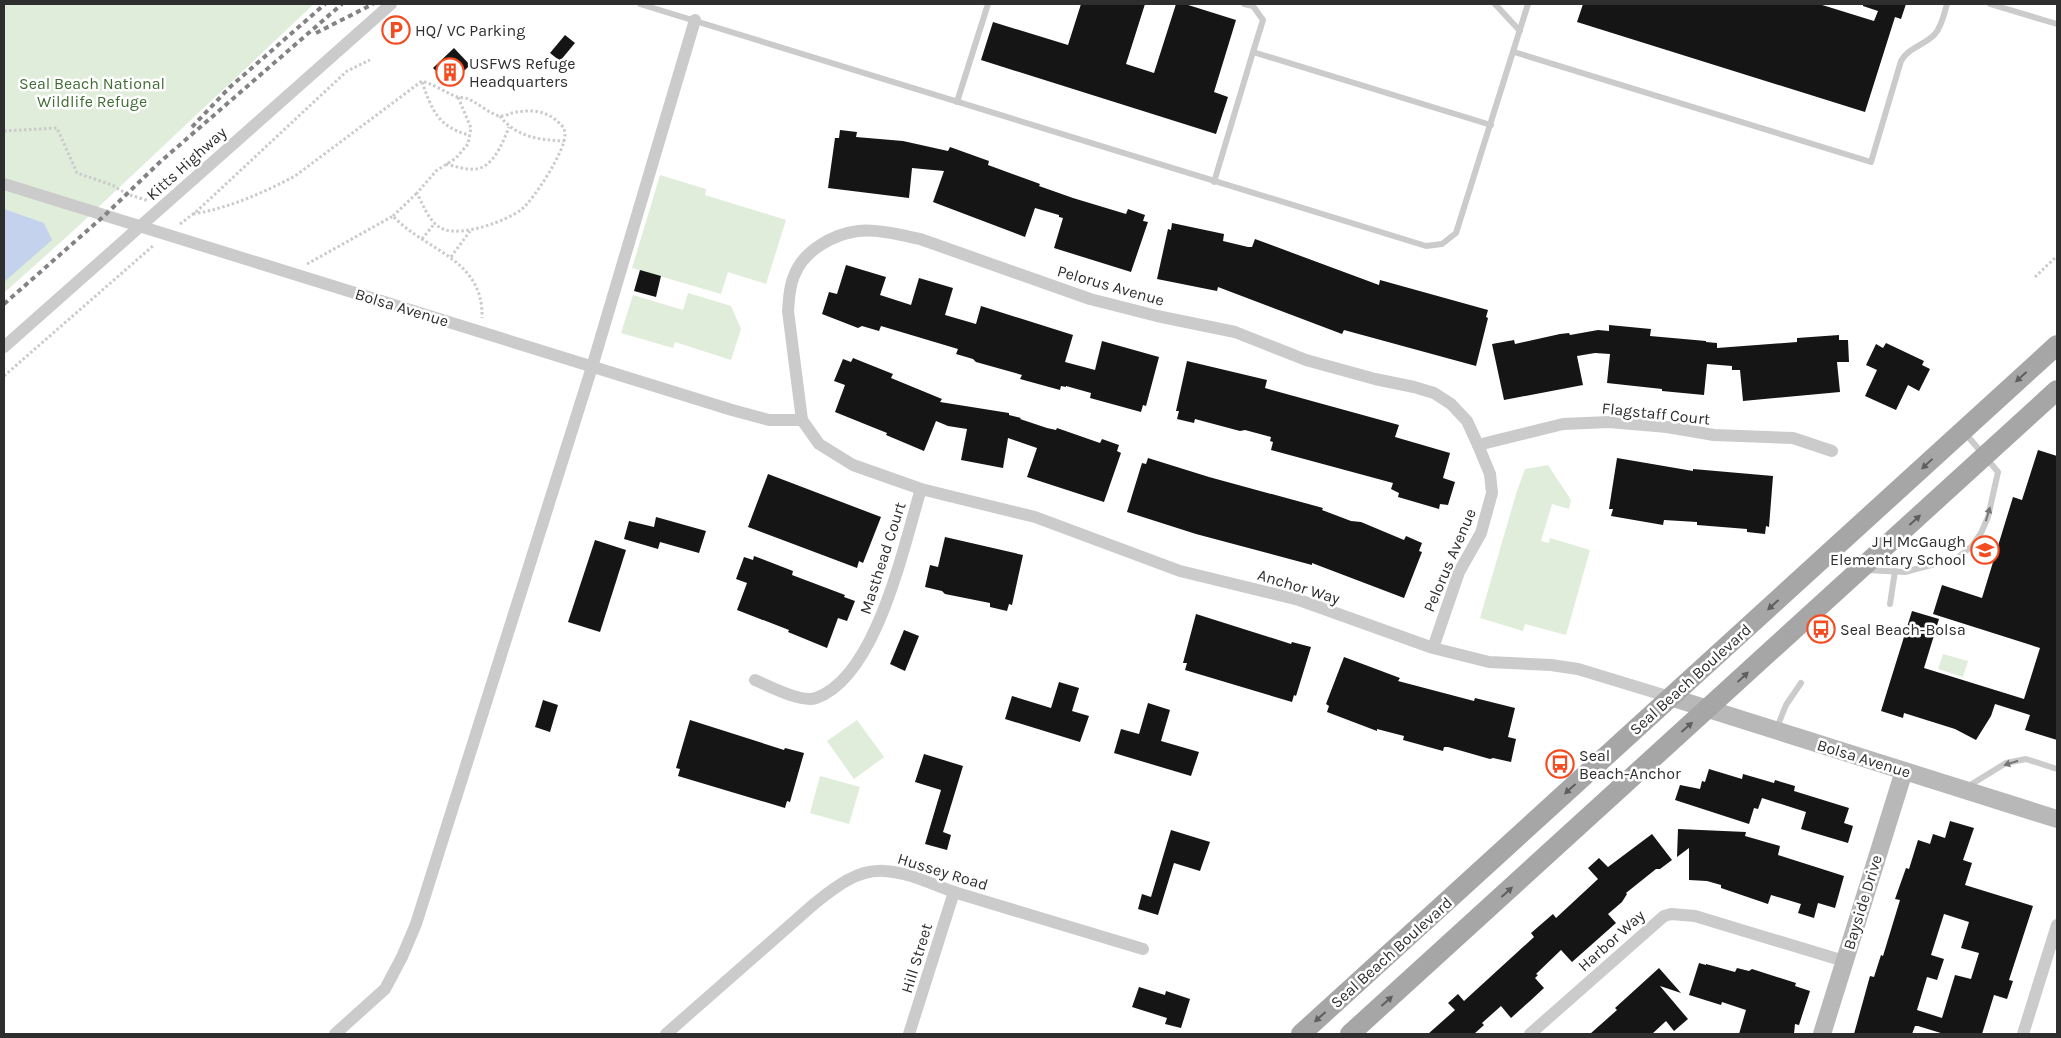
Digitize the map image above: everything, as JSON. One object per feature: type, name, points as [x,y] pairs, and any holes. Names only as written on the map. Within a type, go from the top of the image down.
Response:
[{"type":"main road","name":"Seal Beach Boulevard","points":[[1301,1034],[2057,344]]},
{"type":"main road","name":"Seal Beach Boulevard","points":[[1350,1034],[2057,390]]},
{"type":"main road","name":"Bolsa Avenue","points":[[1670,697],[2057,819]]},
{"type":"main road","name":"Bayside Drive","points":[[1822,1034],[1904,771]]},
{"type":"street","name":"Kitts Highway","points":[[4,347],[391,4]]},
{"type":"street","points":[[335,1034],[385,989],[402,957],[416,924],[592,367],[695,20]]},
{"type":"street","name":"Bolsa Avenue","points":[[4,184],[142,225],[592,367],[769,420],[802,420]]},
{"type":"street","name":"Pelorus Avenue","points":[[921,488],[853,465],[819,444],[802,420],[788,311],[789,294],[794,276],[801,263],[818,246],[839,235],[860,231],[900,235],[920,240],[1090,299],[1157,316],[1234,332],[1306,360],[1434,393],[1451,404],[1467,421],[1490,474],[1492,493],[1481,533],[1459,572],[1433,648]]},
{"type":"street","name":"Flagstaff Court","points":[[1478,445],[1563,424],[1609,422],[1667,427],[1714,435],[1793,438],[1832,451]]},
{"type":"street","name":"Anchor Way","points":[[921,488],[1035,517],[1180,571],[1299,600],[1433,648],[1489,662],[1551,665],[1578,669],[1670,697]]},
{"type":"street","name":"Masthead Court","points":[[755,680],[797,697],[815,699],[836,687],[860,658],[880,620],[892,588],[921,488]]},
{"type":"street","name":"Hussey Road","points":[[666,1034],[814,904],[836,886],[861,873],[884,870],[913,877],[954,892],[1143,949]]},
{"type":"street","name":"Hill Street","points":[[910,1034],[954,892]]},
{"type":"street","name":"Harbor Way","points":[[1530,1034],[1664,916],[1671,914],[1695,916],[1844,961]]},
{"type":"street","points":[[2023,1034],[2057,925]]},
{"type":"lane","points":[[640,4],[1426,246],[1442,244],[1456,233],[1528,4]]},
{"type":"lane","points":[[957,102],[988,4]]},
{"type":"lane","points":[[1214,182],[1263,20],[1253,6],[1244,4]]},
{"type":"lane","points":[[1495,4],[1520,31]]},
{"type":"lane","points":[[1514,52],[1870,162],[1901,61],[1905,54],[1935,34],[1941,26],[1947,4]]},
{"type":"lane","points":[[1990,4],[2057,24]]},
{"type":"lane","points":[[1253,52],[1491,125]]},
{"type":"lane","points":[[1860,569],[1906,572],[1957,558],[1972,546],[1981,533],[1988,517],[1998,472],[1986,455],[1962,431]]},
{"type":"lane","points":[[1890,604],[1894,571]]},
{"type":"lane","points":[[1776,731],[1786,705],[1801,683]]},
{"type":"lane","points":[[1963,789],[2006,763],[2026,759],[2057,769]]},
{"type":"path","points":[[4,376],[193,214],[348,72],[370,60]]},
{"type":"path","points":[[193,214],[216,210],[272,188],[295,176],[422,81]]},
{"type":"path","points":[[422,81],[458,97],[468,98],[500,116],[509,127],[544,140],[564,141]]},
{"type":"path","points":[[422,81],[430,106],[444,125],[456,132],[469,135]]},
{"type":"path","points":[[304,266],[393,216],[436,171],[456,158],[468,144],[470,128],[458,97]]},
{"type":"path","points":[[417,193],[435,224],[443,229],[457,232],[470,230],[504,218],[522,209],[538,191],[556,160],[566,136],[564,129],[557,120],[546,113],[531,110],[500,116]]},
{"type":"path","points":[[446,164],[475,170],[487,164],[500,149],[509,127]]},
{"type":"path","points":[[4,131],[57,128],[77,173],[112,185],[127,194],[152,202]]},
{"type":"path","points":[[393,216],[402,226],[451,257],[474,283],[483,304],[482,319]]},
{"type":"path","points":[[422,239],[435,224]]},
{"type":"path","points":[[451,257],[470,230]]},
{"type":"path","points":[[2035,277],[2057,256]]},
{"type":"green space","name":"Seal Beach National Wildlife Refuge","points":[[4,4],[314,4],[73,231],[4,293]]},
{"type":"green space","points":[[660,175],[706,189],[705,195],[786,220],[766,284],[728,272],[721,294],[632,268]]},
{"type":"green space","points":[[688,293],[731,306],[741,329],[731,360],[675,342],[673,348],[621,333],[633,295],[683,310]]},
{"type":"green space","points":[[1548,465],[1571,500],[1569,509],[1552,504],[1541,541],[1549,543],[1550,538],[1590,550],[1566,635],[1525,624],[1523,631],[1480,618],[1525,469]]},
{"type":"green space","points":[[1943,654],[1968,661],[1963,677],[1938,669]]},
{"type":"green space","points":[[857,720],[884,757],[854,779],[827,741]]},
{"type":"green space","points":[[820,776],[860,787],[849,824],[810,813]]},
{"type":"water","points":[[4,209],[44,223],[52,240],[4,282]]},
{"type":"building","points":[[1081,4],[1145,4],[1126,64],[1154,73],[1176,4],[1185,4],[1236,20],[1214,92],[1228,97],[1216,134],[981,60],[993,22],[1068,45]]},
{"type":"building","points":[[1583,4],[1819,4],[1874,21],[1878,11],[1863,6],[1863,4],[1906,4],[1901,19],[1895,17],[1865,112],[1577,22]]},
{"type":"building","points":[[565,35],[575,43],[560,61],[550,53]]},
{"type":"building","name":"USFWS Refuge Headquarters","points":[[454,48],[470,65],[450,85],[433,68]]},
{"type":"building","points":[[840,130],[857,132],[856,137],[903,141],[948,151],[950,147],[989,161],[988,165],[1073,198],[1126,214],[1128,209],[1145,215],[1143,221],[1148,222],[1131,272],[1054,248],[1063,218],[1059,217],[1059,215],[1035,208],[1025,237],[933,202],[944,171],[912,168],[909,198],[828,188],[835,138],[839,138]]},
{"type":"building","points":[[1172,223],[1224,234],[1223,241],[1248,247],[1252,247],[1255,239],[1379,285],[1380,280],[1488,310],[1486,317],[1488,318],[1476,366],[1344,330],[1342,334],[1218,287],[1217,291],[1157,279],[1168,229],[1171,230]]},
{"type":"building","points":[[846,265],[886,277],[880,295],[911,305],[919,278],[953,288],[945,315],[976,324],[981,306],[1073,335],[1065,362],[1095,370],[1102,341],[1159,357],[1146,406],[1143,405],[1141,412],[1090,398],[1091,393],[1066,386],[1061,386],[1060,390],[1020,379],[1022,375],[976,362],[973,359],[956,354],[958,349],[881,326],[879,331],[862,326],[858,328],[822,314],[829,292],[837,294]]},
{"type":"building","points":[[640,270],[661,276],[656,297],[634,291]]},
{"type":"building","points":[[1609,325],[1651,329],[1650,336],[1717,343],[1717,348],[1797,342],[1797,338],[1839,335],[1839,340],[1848,340],[1849,362],[1837,362],[1840,392],[1743,401],[1740,370],[1732,370],[1732,366],[1707,364],[1704,395],[1607,383],[1610,354],[1595,353],[1577,356],[1583,385],[1504,400],[1492,344],[1514,340],[1515,344],[1560,334],[1569,333],[1570,335],[1598,330],[1609,331]]},
{"type":"building","points":[[1886,343],[1924,361],[1922,365],[1930,369],[1919,391],[1908,385],[1896,410],[1865,396],[1877,370],[1866,365],[1876,344],[1883,348]]},
{"type":"building","points":[[853,358],[893,374],[891,378],[942,399],[940,402],[1009,413],[1009,415],[1047,428],[1056,430],[1057,428],[1100,443],[1102,439],[1119,445],[1117,451],[1121,453],[1104,502],[1027,477],[1037,448],[1008,438],[1003,468],[961,460],[967,429],[948,426],[936,421],[924,451],[886,435],[887,433],[835,412],[845,385],[834,381],[843,359],[851,362]]},
{"type":"building","points":[[1187,361],[1267,380],[1265,388],[1399,425],[1395,437],[1450,453],[1443,478],[1455,482],[1448,505],[1440,504],[1439,509],[1398,497],[1399,493],[1391,489],[1393,483],[1271,450],[1273,442],[1270,441],[1271,437],[1195,419],[1194,423],[1177,419],[1179,411],[1176,411]]},
{"type":"building","points":[[2038,450],[2057,456],[2057,740],[2025,730],[2030,715],[1995,704],[1991,716],[1976,740],[1955,729],[1904,713],[1903,718],[1881,711],[1912,611],[1939,619],[1924,668],[2024,699],[2040,648],[1933,614],[1942,585],[1982,598],[2013,497],[2022,500]]},
{"type":"building","points":[[1148,458],[1209,477],[1323,508],[1322,510],[1351,521],[1361,522],[1404,540],[1406,536],[1422,543],[1419,551],[1422,552],[1404,598],[1312,563],[1312,565],[1196,534],[1127,512],[1142,463],[1146,464]]},
{"type":"building","points":[[1617,458],[1693,471],[1693,469],[1773,476],[1769,527],[1766,526],[1765,534],[1747,532],[1747,529],[1697,525],[1697,522],[1664,520],[1663,525],[1611,516],[1613,509],[1609,509]]},
{"type":"building","points":[[768,474],[881,517],[863,563],[859,561],[857,568],[748,527]]},
{"type":"building","points":[[656,517],[706,531],[699,553],[660,542],[658,549],[624,539],[629,521],[654,527]]},
{"type":"building","points":[[945,537],[1023,555],[1012,605],[1009,604],[1007,611],[990,607],[990,603],[945,594],[942,591],[925,587],[930,565],[938,567]]},
{"type":"building","points":[[595,540],[626,550],[600,632],[568,622]]},
{"type":"building","points":[[754,556],[793,571],[792,575],[845,595],[844,597],[855,601],[847,621],[838,618],[827,648],[788,632],[789,630],[737,610],[747,583],[736,579],[744,557],[753,560]]},
{"type":"building","points":[[1196,614],[1291,644],[1292,642],[1311,647],[1296,696],[1294,695],[1292,702],[1185,670],[1187,663],[1183,663]]},
{"type":"building","points":[[904,630],[919,636],[905,671],[890,664]]},
{"type":"building","points":[[1344,657],[1400,678],[1398,681],[1474,701],[1475,698],[1515,708],[1508,737],[1516,739],[1511,762],[1490,759],[1448,747],[1444,747],[1443,751],[1403,740],[1404,736],[1377,729],[1377,731],[1327,712],[1329,706],[1326,704]]},
{"type":"building","points":[[1059,682],[1079,688],[1072,711],[1089,716],[1080,742],[1005,719],[1012,696],[1051,708]]},
{"type":"building","points":[[543,700],[558,705],[550,732],[535,727]]},
{"type":"building","points":[[1148,703],[1170,710],[1161,741],[1199,752],[1191,776],[1114,753],[1121,729],[1139,734]]},
{"type":"building","points":[[690,720],[784,750],[785,748],[804,753],[790,802],[787,801],[785,808],[678,776],[680,769],[676,768]]},
{"type":"building","points":[[924,754],[963,766],[943,832],[951,835],[947,850],[925,844],[941,790],[915,782]]},
{"type":"building","points":[[1709,769],[1742,779],[1743,774],[1774,783],[1775,780],[1795,786],[1794,791],[1849,808],[1844,823],[1853,826],[1848,843],[1801,829],[1806,812],[1762,798],[1758,809],[1754,808],[1749,824],[1675,800],[1680,785],[1700,789],[1702,781],[1705,782]]},
{"type":"building","points":[[1950,821],[1974,828],[1963,860],[1972,863],[1965,885],[2033,906],[2009,980],[2013,981],[2007,999],[1994,995],[1982,1034],[1944,1034],[1915,1026],[1912,1034],[1854,1034],[1870,976],[1874,977],[1881,955],[1883,956],[1900,900],[1895,899],[1906,868],[1909,869],[1918,840],[1930,844],[1933,834],[1945,838]],"holes":[[[1944,914],[1969,922],[1961,948],[1979,953],[1971,979],[1955,975],[1942,1018],[1917,1010],[1927,977],[1937,980],[1944,959],[1931,955]]]},
{"type":"building","points":[[1678,829],[1746,832],[1745,836],[1780,846],[1778,855],[1844,876],[1835,908],[1818,903],[1814,918],[1798,913],[1801,904],[1771,895],[1768,904],[1721,888],[1721,885],[1707,881],[1689,880],[1689,848],[1677,857]]},
{"type":"building","points":[[1171,830],[1210,842],[1200,871],[1174,863],[1158,915],[1138,909],[1142,894],[1151,897]]},
{"type":"building","points":[[1652,834],[1672,860],[1660,869],[1656,869],[1626,893],[1622,902],[1608,914],[1616,923],[1572,962],[1561,950],[1536,974],[1538,975],[1535,978],[1544,988],[1511,1018],[1501,1006],[1482,1023],[1484,1025],[1474,1034],[1428,1034],[1455,1010],[1448,1003],[1458,994],[1464,1001],[1534,937],[1531,933],[1553,914],[1556,918],[1598,879],[1588,868],[1599,858],[1608,867]]},
{"type":"building","points":[[1699,963],[1735,972],[1737,968],[1749,971],[1752,969],[1796,983],[1795,986],[1810,991],[1799,1025],[1795,1024],[1794,1034],[1739,1034],[1746,1010],[1722,1002],[1721,1005],[1689,995]]},
{"type":"building","points":[[1659,968],[1681,993],[1660,986],[1688,1019],[1674,1031],[1666,1021],[1652,1034],[1590,1034],[1617,1010],[1615,1008]]},
{"type":"building","points":[[1139,987],[1165,995],[1166,991],[1190,999],[1181,1028],[1165,1024],[1167,1018],[1132,1007]]},
{"type":"railway","points":[[192,127],[230,87],[325,4]]},
{"type":"railway","points":[[4,304],[105,215],[160,162],[342,4]]},
{"type":"railway","points":[[316,33],[373,4]]},
{"type":"place","name":"HQ/ VC Parking","points":[[396,30]]},
{"type":"place","name":"USFWS Refuge Headquarters","points":[[450,72]]},
{"type":"place","name":"J H McGaugh Elementary School","points":[[1985,550]]},
{"type":"place","name":"Seal Beach-Bolsa","points":[[1821,629]]},
{"type":"place","name":"Seal Beach-Anchor","points":[[1560,764]]}]
